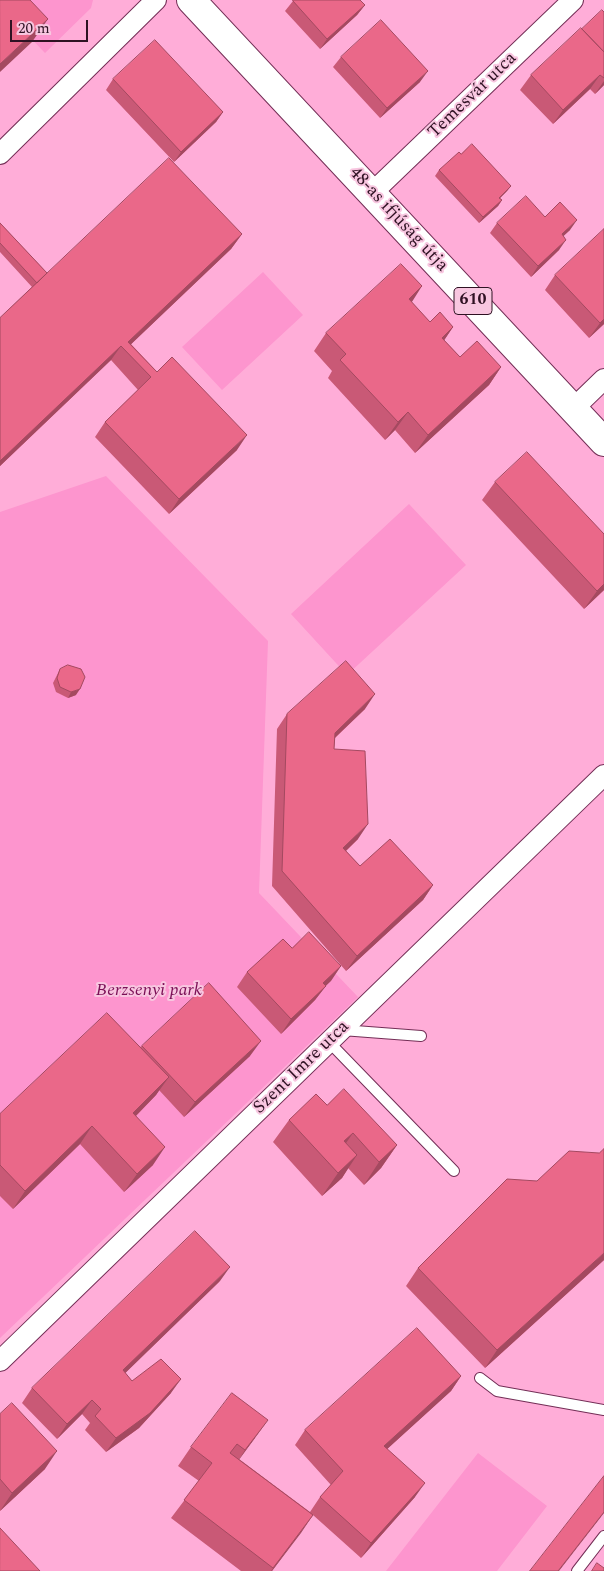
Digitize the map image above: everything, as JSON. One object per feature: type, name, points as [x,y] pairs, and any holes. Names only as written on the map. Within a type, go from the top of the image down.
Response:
[{"type":"main road","name":"48-as ifjúság útja","points":[[191,0],[604,442]]},
{"type":"street","points":[[0,154],[156,0]]},
{"type":"street","name":"Temesvár utca","points":[[372,193],[573,0]]},
{"type":"street","points":[[573,409],[604,379]]},
{"type":"street","name":"Szent Imre utca","points":[[0,1361],[604,775]]},
{"type":"lane","points":[[335,1036],[421,1036]]},
{"type":"lane","points":[[335,1036],[454,1171]]},
{"type":"lane","points":[[480,1378],[497,1391],[604,1410]]},
{"type":"lane","points":[[578,1571],[604,1536]]},
{"type":"green space","points":[[0,0],[93,0],[91,8],[45,53],[0,6]]},
{"type":"green space","points":[[263,272],[303,315],[222,390],[182,347]]},
{"type":"green space","name":"Berzsenyi park","points":[[106,476],[268,641],[259,893],[358,997],[0,1338],[0,512]]},
{"type":"green space","points":[[409,504],[466,565],[347,675],[291,614]]},
{"type":"green space","points":[[478,1453],[547,1506],[497,1571],[386,1571]]},
{"type":"building","points":[[0,0],[30,0],[48,19],[0,64]]},
{"type":"building","points":[[293,0],[360,0],[365,5],[327,39]]},
{"type":"building","points":[[602,10],[604,12],[604,52],[582,29]]},
{"type":"building","points":[[381,20],[428,71],[387,108],[341,57]]},
{"type":"building","points":[[581,28],[604,52],[604,78],[600,75],[563,110],[531,75]]},
{"type":"building","points":[[155,40],[223,112],[181,152],[113,79]]},
{"type":"building","points":[[472,144],[511,186],[499,198],[502,200],[483,217],[439,170],[459,152],[461,154]]},
{"type":"building","points":[[169,158],[242,234],[128,342],[157,372],[172,357],[247,435],[179,499],[105,422],[151,377],[121,346],[0,461],[0,318]]},
{"type":"building","points":[[526,196],[545,217],[560,202],[577,220],[562,234],[566,240],[538,266],[497,223]]},
{"type":"building","points":[[0,223],[47,273],[37,283],[0,243]]},
{"type":"building","points":[[604,229],[604,319],[600,323],[555,275]]},
{"type":"building","points":[[401,264],[422,286],[409,299],[430,322],[440,312],[453,327],[442,338],[460,357],[477,341],[501,367],[428,435],[408,412],[398,422],[340,360],[346,354],[326,333]]},
{"type":"building","points":[[527,452],[604,534],[604,584],[597,591],[495,482]]},
{"type":"building","points":[[346,661],[375,694],[335,733],[334,749],[365,751],[368,824],[343,848],[360,866],[390,839],[433,885],[357,956],[282,871],[287,714]]},
{"type":"building","points":[[68,665],[81,669],[85,677],[80,689],[71,692],[60,687],[57,678],[60,669]]},
{"type":"building","points":[[309,932],[341,966],[323,983],[326,986],[291,1019],[247,972],[283,939],[292,948]]},
{"type":"building","points":[[209,983],[261,1041],[195,1102],[142,1046]]},
{"type":"building","points":[[107,1013],[169,1077],[133,1113],[165,1147],[137,1174],[92,1126],[25,1191],[0,1165],[0,1114]]},
{"type":"building","points":[[344,1089],[397,1145],[379,1162],[353,1133],[344,1141],[357,1155],[338,1173],[289,1120],[316,1094],[327,1105]]},
{"type":"building","points":[[604,1149],[604,1253],[497,1350],[418,1268],[507,1179],[537,1181],[569,1151],[599,1153]]},
{"type":"building","points":[[195,1231],[230,1267],[123,1370],[132,1381],[161,1359],[181,1379],[150,1413],[116,1438],[95,1416],[101,1409],[92,1400],[67,1424],[32,1388]]},
{"type":"building","points":[[417,1328],[461,1376],[384,1446],[425,1483],[371,1543],[320,1497],[343,1471],[305,1430]]},
{"type":"building","points":[[232,1393],[268,1420],[245,1450],[237,1444],[230,1453],[313,1515],[273,1568],[184,1500],[212,1463],[191,1447]]},
{"type":"building","points":[[12,1403],[57,1451],[12,1493],[0,1479],[0,1414]]},
{"type":"building","points":[[604,1476],[604,1512],[558,1571],[530,1571]]},
{"type":"building","points":[[0,1528],[40,1571],[0,1571]]},
{"type":"building","points":[[597,1563],[604,1568],[604,1571],[592,1571]]}]
